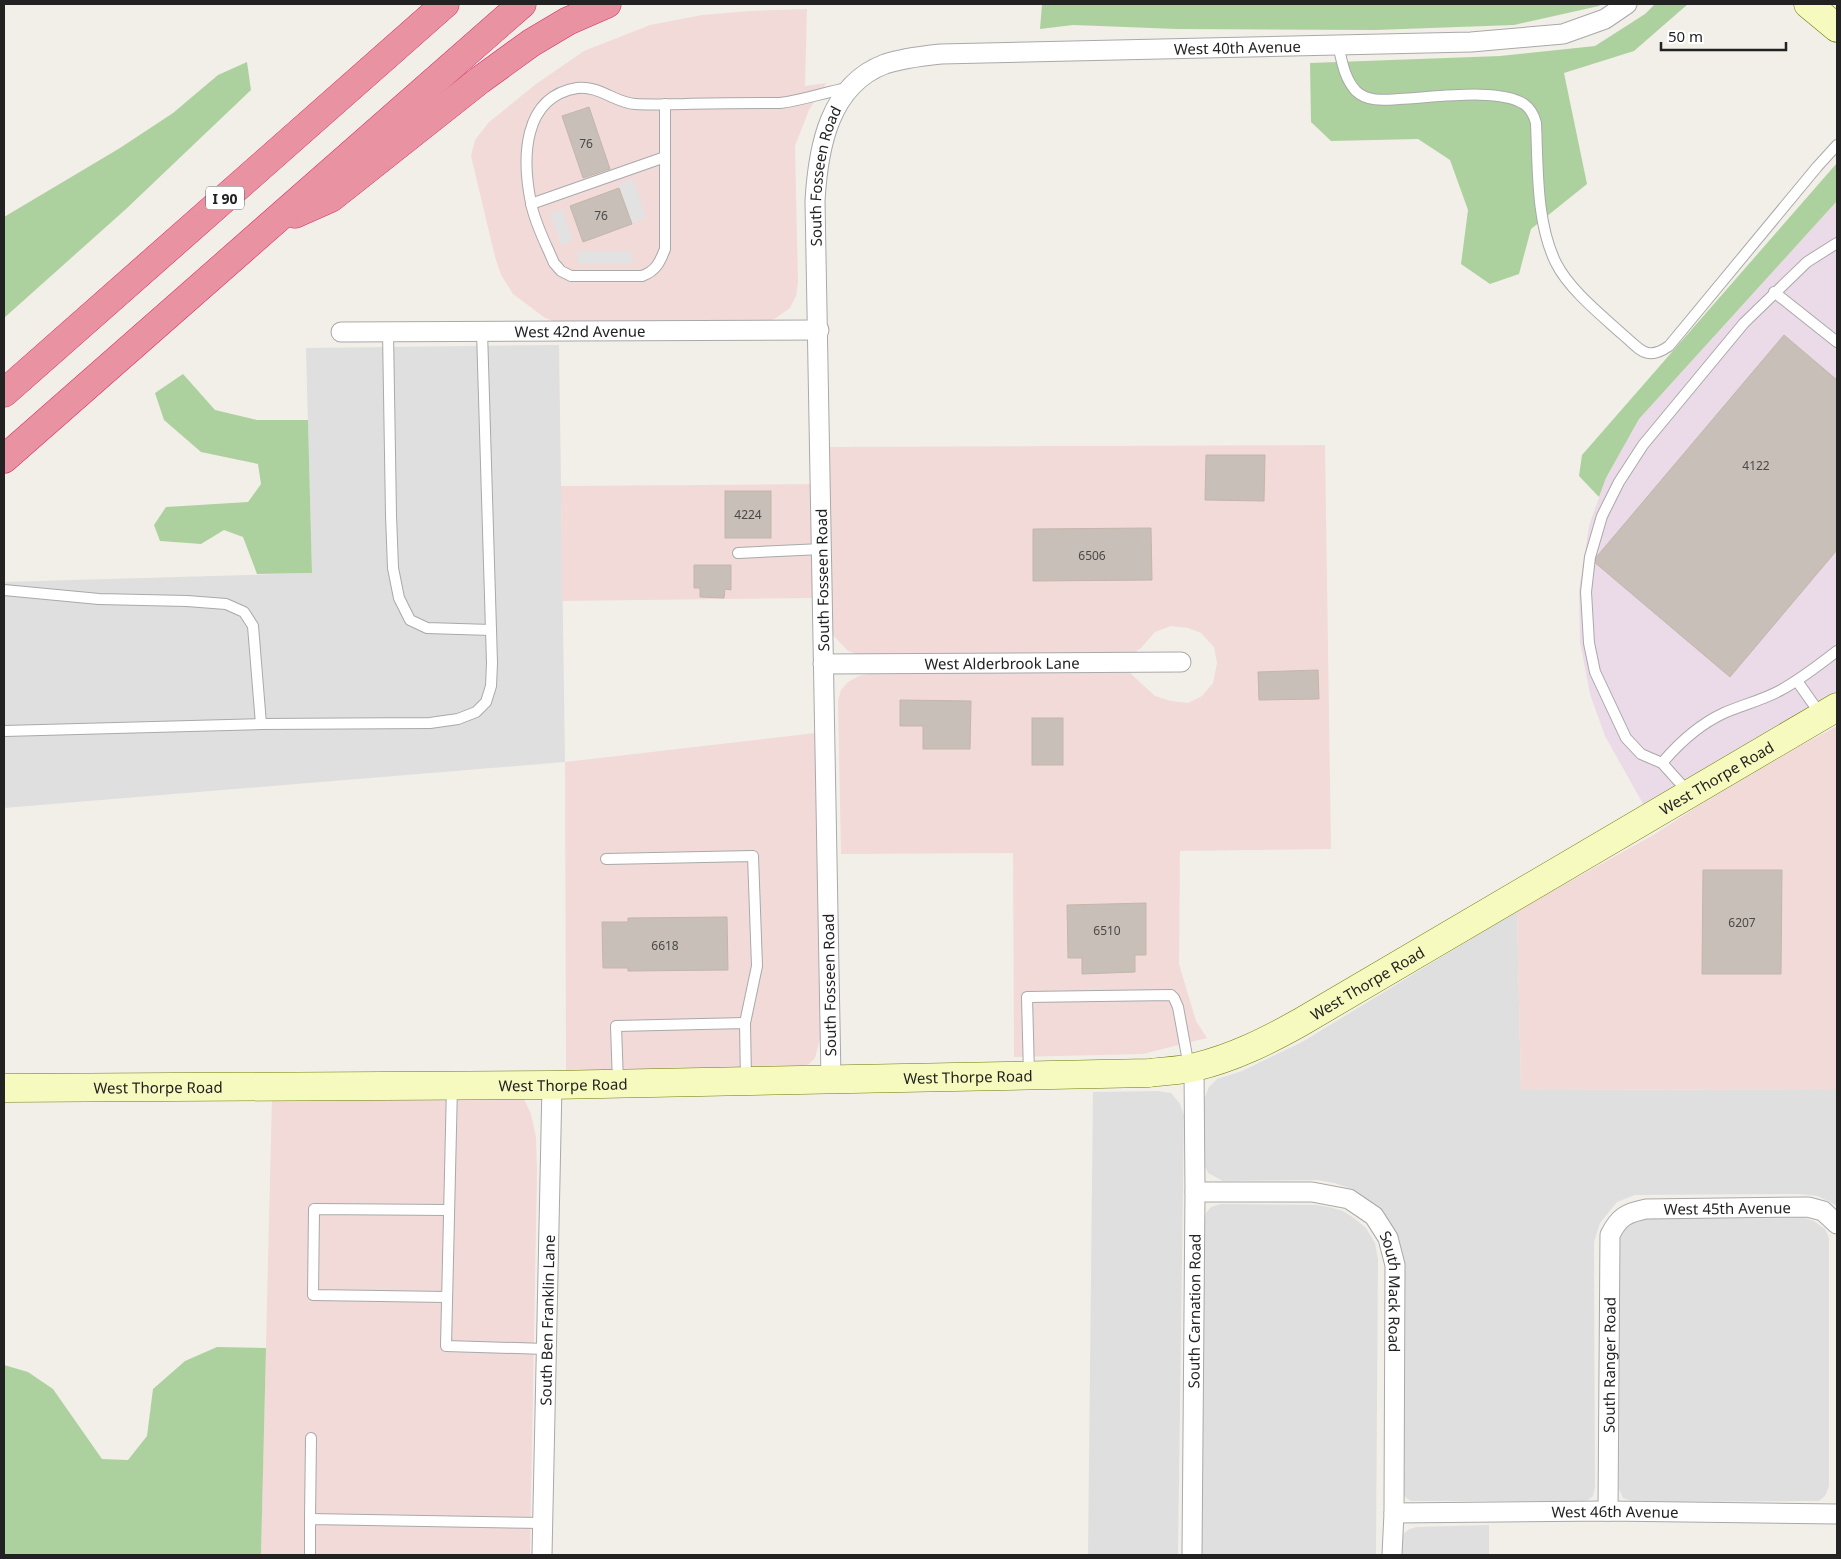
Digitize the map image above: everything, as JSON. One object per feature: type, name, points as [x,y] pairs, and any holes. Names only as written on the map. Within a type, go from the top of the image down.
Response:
[{"type":"highway","name":"I 90","points":[[4,393],[445,4]]},
{"type":"highway","points":[[4,459],[522,4]]},
{"type":"highway","points":[[270,225],[331,198],[531,42],[568,21],[607,4]]},
{"type":"street","name":"West 40th Avenue","points":[[848,88],[865,74],[887,64],[941,54],[1471,42],[1563,34],[1605,19],[1628,4]]},
{"type":"street","points":[[1808,4],[1837,28]]},
{"type":"street","name":"South Fosseen Road","points":[[831,1080],[819,330],[815,201],[816,176],[820,152],[828,126],[848,88]]},
{"type":"street","name":"West 42nd Avenue","points":[[341,332],[819,330]]},
{"type":"street","name":"West Alderbrook Lane","points":[[823,664],[1181,662]]},
{"type":"street","name":"West Thorpe Road","points":[[4,1088],[618,1084],[1149,1072],[1192,1068],[1222,1059],[1269,1040],[1830,712]]},
{"type":"street","name":"South Carnation Road","points":[[1192,1068],[1195,1192],[1192,1555]]},
{"type":"street","name":"South Ben Franklin Lane","points":[[542,1555],[552,1085]]},
{"type":"street","name":"South Mack Road","points":[[1195,1192],[1312,1192],[1349,1199],[1374,1216],[1388,1238],[1395,1265],[1394,1513],[1392,1555]]},
{"type":"street","name":"West 45th Avenue","points":[[1617,1221],[1631,1212],[1646,1209],[1808,1207],[1823,1211],[1837,1223]]},
{"type":"street","name":"South Ranger Road","points":[[1608,1511],[1610,1235],[1617,1221]]},
{"type":"street","name":"West 46th Avenue","points":[[1394,1513],[1608,1511],[1837,1514]]},
{"type":"lane","points":[[1338,45],[1346,76],[1357,92],[1370,99],[1411,99],[1472,94],[1508,97],[1524,104],[1533,113],[1536,123],[1542,211],[1547,240],[1556,264],[1579,293],[1620,332],[1644,352],[1651,355],[1660,353],[1669,346],[1817,166],[1837,145]]},
{"type":"lane","points":[[665,104],[665,249],[656,268],[649,274],[642,276],[570,276],[561,271],[554,263],[531,204],[526,168],[529,138],[534,121],[543,105],[561,93],[580,88],[598,91],[633,104],[780,103],[803,100],[828,91],[848,88]]},
{"type":"lane","points":[[531,204],[665,157]]},
{"type":"lane","points":[[1690,794],[1662,763],[1641,754],[1626,738],[1595,672],[1589,643],[1586,592],[1590,557],[1602,516],[1619,482],[1643,445],[1744,322],[1807,262],[1837,244]]},
{"type":"lane","points":[[1774,292],[1837,342]]},
{"type":"lane","points":[[4,731],[261,724],[430,723],[458,719],[476,712],[486,702],[491,686],[492,663],[482,331]]},
{"type":"lane","points":[[388,332],[391,515],[393,568],[398,598],[410,620],[427,628],[491,630]]},
{"type":"lane","points":[[738,553],[822,549]]},
{"type":"lane","points":[[4,590],[99,599],[226,604],[244,612],[253,626],[261,724]]},
{"type":"lane","points":[[1662,763],[1682,742],[1723,714],[1779,691],[1797,681],[1837,651]]},
{"type":"lane","points":[[1797,681],[1830,712]]},
{"type":"lane","points":[[606,859],[753,856],[758,966],[745,1023],[746,1081]]},
{"type":"lane","points":[[1029,1075],[1028,997],[1171,995],[1178,1007],[1192,1068]]},
{"type":"lane","points":[[618,1084],[616,1026],[745,1023]]},
{"type":"lane","points":[[452,1085],[446,1346],[546,1349]]},
{"type":"lane","points":[[447,1297],[313,1295],[314,1208],[449,1210]]},
{"type":"lane","points":[[310,1555],[311,1438]]},
{"type":"lane","points":[[310,1519],[543,1523]]},
{"type":"shaded area","points":[[807,9],[805,86],[826,83],[809,110],[795,146],[798,283],[796,296],[790,308],[763,324],[559,323],[545,318],[513,294],[501,275],[495,257],[471,156],[475,140],[488,123],[536,84],[584,51],[650,25],[702,15]]},
{"type":"shaded area","points":[[633,179],[646,218],[632,223],[618,184]]},
{"type":"shaded area","points":[[1837,201],[1837,698],[1647,811],[1605,736],[1590,694],[1580,642],[1579,590],[1589,526],[1606,478],[1639,419]]},
{"type":"shaded area","points":[[562,209],[573,241],[561,245],[550,213]]},
{"type":"shaded area","points":[[632,251],[632,264],[578,264],[578,252]]},
{"type":"shaded area","points":[[559,345],[565,762],[4,808],[4,582],[312,573],[306,348]]},
{"type":"shaded area","points":[[1325,445],[1331,849],[1180,851],[1179,964],[1196,1021],[1207,1038],[1143,1054],[1014,1057],[1013,853],[841,854],[838,701],[841,690],[848,682],[859,676],[872,673],[1130,673],[1155,696],[1171,701],[1188,703],[1202,696],[1213,683],[1217,663],[1214,647],[1201,633],[1188,628],[1171,626],[1155,632],[1141,648],[1132,654],[859,655],[848,651],[829,631],[827,447]]},
{"type":"shaded area","points":[[812,484],[814,598],[562,601],[561,486]]},
{"type":"shaded area","points":[[1837,726],[1837,1089],[1521,1090],[1517,911],[1655,834],[1698,806]]},
{"type":"shaded area","points":[[815,733],[820,1039],[815,1058],[809,1064],[791,1071],[566,1076],[565,762]]},
{"type":"shaded area","points":[[1517,911],[1521,1090],[1837,1089],[1837,1206],[1818,1196],[1798,1194],[1635,1195],[1617,1202],[1600,1223],[1594,1242],[1595,1488],[1593,1496],[1583,1501],[1411,1501],[1406,1498],[1402,1489],[1404,1269],[1402,1252],[1396,1232],[1378,1207],[1352,1189],[1334,1183],[1317,1180],[1223,1181],[1208,1173],[1204,1164],[1204,1099],[1209,1087],[1217,1079],[1242,1071],[1302,1042]]},
{"type":"shaded area","points":[[1158,1091],[1171,1093],[1180,1104],[1184,1115],[1178,1555],[1088,1555],[1093,1092]]},
{"type":"shaded area","points":[[515,1094],[524,1099],[531,1114],[536,1137],[537,1172],[530,1555],[261,1555],[272,1096]]},
{"type":"shaded area","points":[[1221,1204],[1316,1205],[1329,1207],[1343,1211],[1354,1218],[1366,1228],[1375,1243],[1378,1259],[1376,1555],[1200,1555],[1205,1219],[1206,1213],[1211,1207]]},
{"type":"shaded area","points":[[1805,1218],[1814,1221],[1825,1229],[1829,1238],[1829,1486],[1825,1496],[1819,1501],[1635,1502],[1623,1498],[1619,1489],[1620,1232],[1628,1223],[1639,1219]]},
{"type":"shaded area","points":[[1489,1525],[1489,1555],[1401,1555],[1400,1547],[1404,1533],[1410,1529],[1416,1527]]},
{"type":"green space","points":[[1042,4],[1601,4],[1514,25],[1375,30],[1177,29],[1073,25],[1040,29]]},
{"type":"green space","points":[[1655,4],[1688,4],[1634,51],[1564,73],[1587,184],[1531,229],[1519,274],[1490,284],[1461,264],[1468,210],[1450,160],[1418,139],[1331,141],[1311,122],[1310,63],[1500,56],[1595,46],[1645,14]]},
{"type":"green space","points":[[247,62],[251,90],[126,209],[4,318],[4,217],[120,148],[173,113],[218,75]]},
{"type":"green space","points":[[1837,163],[1837,201],[1639,419],[1606,478],[1599,497],[1579,476],[1582,455]]},
{"type":"green space","points":[[183,374],[215,410],[257,420],[308,420],[312,573],[257,574],[243,537],[224,530],[201,544],[160,541],[154,525],[166,507],[248,502],[261,484],[258,464],[201,452],[164,420],[155,393]]},
{"type":"green space","points":[[217,1347],[266,1348],[261,1555],[4,1555],[4,1365],[28,1372],[53,1389],[102,1459],[128,1460],[147,1436],[153,1389],[185,1361]]},
{"type":"building","points":[[589,107],[610,169],[583,178],[562,116]]},
{"type":"building","points":[[619,188],[632,224],[583,242],[570,206]]},
{"type":"building","points":[[1784,335],[1837,380],[1837,550],[1730,677],[1593,561]]},
{"type":"building","points":[[1206,455],[1265,455],[1264,501],[1205,500]]},
{"type":"building","points":[[725,491],[771,491],[771,538],[725,538]]},
{"type":"building","points":[[1151,528],[1152,580],[1033,581],[1033,529]]},
{"type":"building","points":[[694,565],[731,565],[731,590],[725,589],[724,598],[700,597],[700,588],[694,588]]},
{"type":"building","points":[[1318,670],[1319,699],[1259,700],[1258,672]]},
{"type":"building","points":[[900,700],[971,701],[970,749],[923,749],[923,726],[900,726]]},
{"type":"building","points":[[1032,718],[1063,718],[1063,765],[1032,765]]},
{"type":"building","points":[[1703,870],[1782,870],[1781,974],[1702,974]]},
{"type":"building","points":[[1146,903],[1146,955],[1135,955],[1135,972],[1082,974],[1082,958],[1068,958],[1067,905]]},
{"type":"building","points":[[727,917],[728,970],[628,971],[628,968],[603,968],[602,922],[628,922],[628,918]]}]
